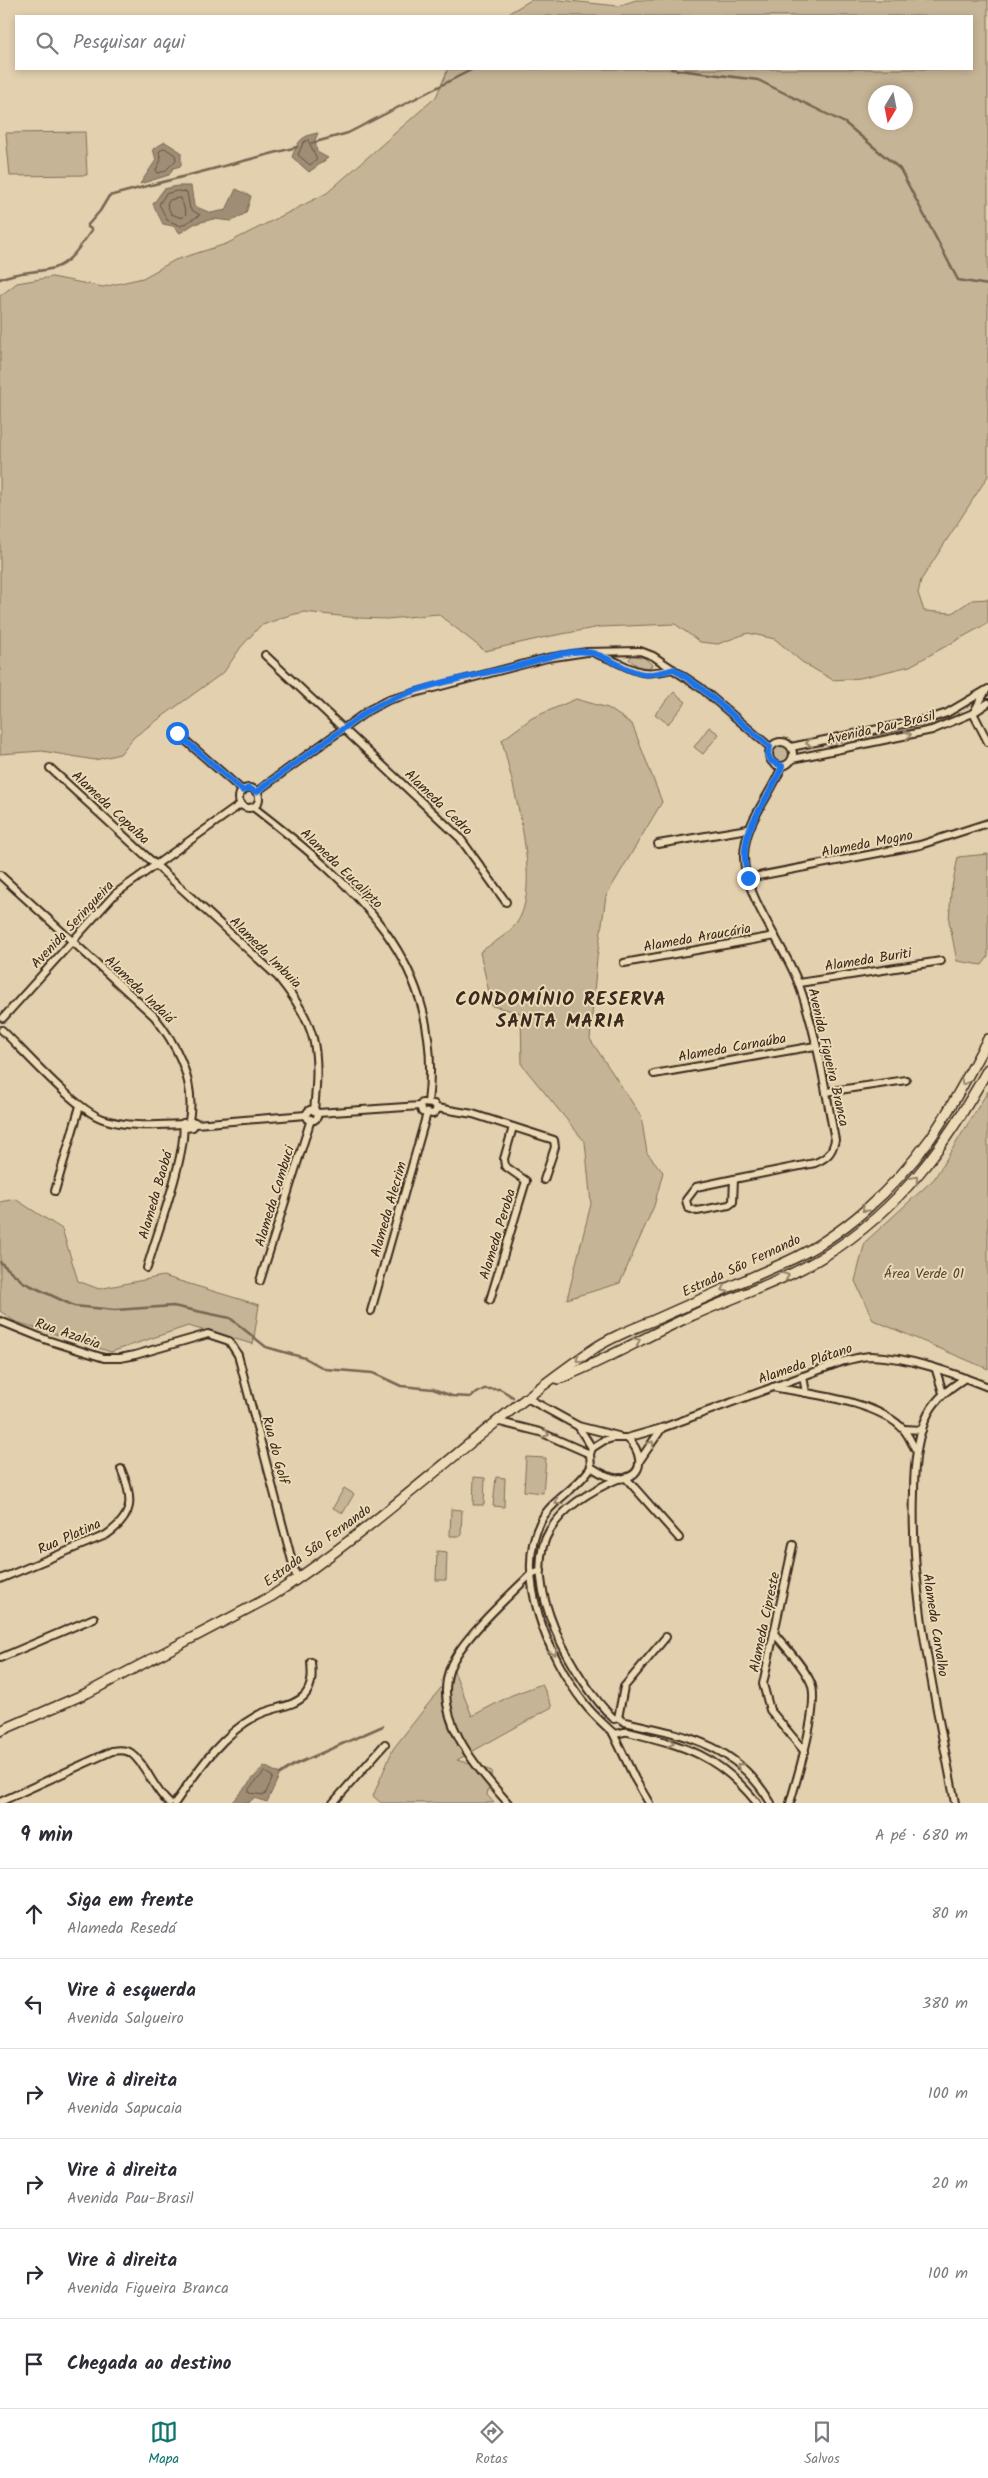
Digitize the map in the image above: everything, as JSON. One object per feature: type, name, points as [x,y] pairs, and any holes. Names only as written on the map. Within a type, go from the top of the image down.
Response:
[{"type":"main road","name":"Estrada São Fernando","points":[[0,1731],[95,1688],[221,1624],[296,1580],[500,1422],[527,1398],[608,1340],[789,1261],[822,1242],[851,1221],[910,1165],[930,1138],[988,1039]]},
{"type":"main road","name":"Estrada São Fernando","points":[[546,1384],[578,1372],[692,1316],[788,1275],[824,1256],[851,1238],[904,1192],[930,1162],[970,1102],[988,1069]]},
{"type":"street","points":[[587,652],[624,665],[638,673],[655,674],[674,669]]},
{"type":"street","points":[[256,792],[344,730],[369,710],[388,700],[411,692],[547,658],[587,652],[646,652],[701,688],[770,747],[768,754],[771,761],[782,766]]},
{"type":"street","points":[[624,665],[626,652]]},
{"type":"street","name":"Alameda Cedro","points":[[265,655],[460,838],[506,902]]},
{"type":"street","points":[[655,674],[659,661]]},
{"type":"street","name":"Avenida Pau-Brasil","points":[[770,747],[780,742],[791,747],[918,722],[947,713],[987,690]]},
{"type":"street","name":"Avenida Pau-Brasil","points":[[973,713],[987,690]]},
{"type":"street","name":"Avenida Pau-Brasil","points":[[782,766],[792,759],[932,730],[973,713],[988,703]]},
{"type":"street","name":"Avenida Pau-Brasil","points":[[947,713],[973,713]]},
{"type":"street","points":[[973,713],[988,742]]},
{"type":"street","points":[[177,733],[243,791]]},
{"type":"street","points":[[791,747],[792,759]]},
{"type":"street","name":"Avenida Figueira Branca","points":[[734,1179],[734,1197],[733,1202],[729,1205],[696,1211],[688,1208],[686,1200],[696,1187],[734,1179],[815,1163],[826,1158],[832,1150],[835,1140],[826,1092],[798,983],[748,878],[744,856],[748,830],[776,782],[782,766]]},
{"type":"street","name":"Alameda Copaíba","points":[[50,768],[154,865]]},
{"type":"street","points":[[249,788],[256,792],[258,799],[253,807],[247,808],[241,804],[239,796],[243,791],[249,788]]},
{"type":"street","name":"Avenida Seringueira","points":[[2,1017],[116,894],[241,804]]},
{"type":"street","name":"Alameda Eucalipto","points":[[253,807],[295,840],[359,898],[376,918],[404,961],[415,983],[423,1012],[431,1078],[428,1103]]},
{"type":"street","name":"Alameda Mogno","points":[[748,878],[920,845],[988,822]]},
{"type":"street","points":[[658,844],[748,830]]},
{"type":"street","name":"Alameda Imbuia","points":[[154,865],[278,977],[299,1002],[316,1048],[316,1112]]},
{"type":"street","name":"Alameda Indaiá","points":[[0,876],[154,1016],[169,1034],[181,1060],[188,1086],[191,1104],[186,1124]]},
{"type":"street","name":"Alameda Araucária","points":[[624,963],[775,936]]},
{"type":"street","name":"Alameda Buriti","points":[[798,983],[941,961]]},
{"type":"street","points":[[2,1017],[5,1023],[1,1030],[80,1106],[101,1118],[122,1124],[186,1124],[193,1128],[196,1124],[309,1117],[317,1119],[316,1112],[420,1106],[422,1103],[428,1103],[434,1104],[437,1108],[473,1114],[554,1140],[555,1147],[544,1180]]},
{"type":"street","name":"Alameda Carnaúba","points":[[654,1074],[815,1046]]},
{"type":"street","points":[[826,1092],[906,1080]]},
{"type":"street","points":[[55,1191],[80,1106]]},
{"type":"street","points":[[420,1106],[422,1112],[432,1114],[437,1108]]},
{"type":"street","name":"Alameda Alecrim","points":[[371,1311],[427,1113]]},
{"type":"street","name":"Alameda Cambuci","points":[[260,1281],[309,1117]]},
{"type":"street","name":"Alameda Baobá","points":[[146,1268],[170,1193],[186,1124]]},
{"type":"street","name":"Alameda Peroba","points":[[490,1300],[526,1181],[505,1166],[504,1159],[513,1127]]},
{"type":"street","name":"Rua Azaleia","points":[[0,1321],[47,1340],[104,1358],[120,1358],[135,1355],[208,1334],[218,1336]]},
{"type":"street","name":"Rua do Golf","points":[[218,1336],[229,1342],[238,1355],[296,1580]]},
{"type":"street","name":"Alameda Plátano","points":[[625,1437],[662,1428],[844,1361],[870,1356],[904,1361],[965,1378],[988,1388]]},
{"type":"street","points":[[936,1370],[943,1393],[965,1378]]},
{"type":"street","points":[[803,1376],[806,1393]]},
{"type":"street","points":[[772,1387],[864,1407],[882,1414],[904,1429],[916,1450]]},
{"type":"street","name":"Alameda Carvalho","points":[[943,1393],[934,1405],[922,1430],[916,1450],[913,1561],[917,1599],[955,1803]]},
{"type":"street","points":[[527,1398],[578,1426],[625,1437],[635,1444],[640,1460]]},
{"type":"street","points":[[500,1422],[540,1432],[591,1451]]},
{"type":"street","points":[[578,1426],[591,1451],[591,1467],[583,1480],[542,1518],[533,1543],[530,1575],[540,1619],[554,1652],[584,1704],[611,1730],[649,1803]]},
{"type":"street","points":[[662,1428],[634,1472],[596,1488],[564,1512],[545,1539],[541,1571],[550,1617],[570,1661],[590,1693],[616,1718],[704,1742],[737,1763],[756,1780],[771,1803]]},
{"type":"street","points":[[904,1429],[922,1430]]},
{"type":"street","points":[[591,1451],[603,1441],[625,1437]]},
{"type":"street","points":[[591,1467],[605,1474],[623,1478],[679,1538]]},
{"type":"street","name":"Rua Platina","points":[[0,1580],[106,1535],[117,1528],[125,1518],[130,1496],[121,1470]]},
{"type":"street","name":"Alameda Cipreste","points":[[793,1545],[763,1684],[770,1710],[805,1752]]},
{"type":"street","points":[[508,1803],[478,1770],[461,1745],[450,1718],[447,1692],[450,1668],[470,1638],[530,1575],[541,1571]]},
{"type":"street","points":[[0,1658],[94,1618]]},
{"type":"street","points":[[774,1633],[806,1674],[813,1692],[805,1752],[790,1803]]},
{"type":"street","points":[[611,1730],[624,1687],[666,1637]]},
{"type":"street","points":[[175,1803],[206,1760],[230,1734],[257,1715],[290,1704],[306,1694],[312,1679],[311,1662]]},
{"type":"street","points":[[624,1731],[625,1722]]},
{"type":"street","points":[[611,1730],[624,1731],[672,1743],[718,1764],[741,1783],[757,1803]]},
{"type":"street","points":[[333,1803],[385,1744]]},
{"type":"street","points":[[0,1802],[112,1751],[122,1750],[130,1752],[160,1796],[169,1803]]},
{"type":"green space","points":[[531,0],[560,0],[618,6],[636,0],[988,0],[988,476],[921,580],[918,593],[924,611],[952,613],[972,600],[988,599],[988,623],[910,666],[860,678],[833,680],[802,662],[775,639],[748,633],[718,644],[700,642],[675,624],[600,627],[485,651],[438,614],[387,619],[304,612],[260,626],[241,647],[224,672],[134,737],[120,754],[95,760],[42,751],[0,754],[0,296],[17,283],[52,277],[103,287],[143,278],[175,260],[226,244],[327,193],[436,97],[448,70],[973,70],[973,15],[506,15]]},
{"type":"green space","points":[[85,132],[87,175],[10,176],[6,133]]},
{"type":"green space","points":[[633,655],[645,658],[652,665],[649,668],[638,666],[629,659]]},
{"type":"green space","points":[[674,692],[686,702],[668,724],[655,714]]},
{"type":"green space","points":[[576,699],[608,708],[632,724],[662,802],[606,896],[597,958],[590,1039],[641,1116],[647,1153],[663,1172],[654,1206],[620,1283],[567,1299],[591,1204],[585,1142],[522,1065],[521,1013],[492,1006],[480,952],[504,936],[516,924],[524,907],[527,885],[527,861],[523,834],[502,740],[532,718]]},
{"type":"green space","points":[[948,717],[949,719],[923,727],[812,747],[811,743],[922,725]]},
{"type":"green space","points":[[709,727],[719,734],[703,754],[694,747]]},
{"type":"green space","points":[[781,746],[789,754],[781,762],[773,754]]},
{"type":"green space","points":[[988,854],[988,957],[982,965],[957,961],[949,921],[951,892],[958,857]]},
{"type":"green space","name":"Área Verde 01","points":[[988,1091],[988,1369],[873,1320],[855,1281],[865,1242],[934,1179]]},
{"type":"green space","points":[[15,1199],[62,1229],[78,1281],[99,1289],[163,1276],[259,1305],[253,1344],[188,1326],[111,1352],[14,1321],[0,1311],[0,1202]]},
{"type":"green space","points":[[526,1457],[546,1458],[543,1493],[524,1491]]},
{"type":"green space","points":[[474,1477],[485,1478],[484,1505],[473,1505]]},
{"type":"green space","points":[[496,1477],[505,1478],[504,1507],[493,1506]]},
{"type":"green space","points":[[344,1488],[354,1494],[343,1513],[333,1508]]},
{"type":"green space","points":[[451,1509],[462,1510],[461,1536],[450,1536]]},
{"type":"green space","points":[[437,1551],[447,1552],[446,1580],[436,1580]]},
{"type":"green space","points":[[454,1671],[472,1716],[512,1695],[542,1684],[552,1707],[457,1760],[492,1771],[487,1795],[494,1803],[381,1803],[373,1796],[393,1749]]},
{"type":"water","points":[[318,133],[315,140],[317,152],[328,158],[309,172],[292,157],[301,140]]},
{"type":"water","points":[[165,142],[181,152],[181,166],[173,168],[169,175],[140,184],[156,160],[153,149]]},
{"type":"water","points":[[177,186],[191,186],[194,206],[211,213],[226,210],[236,189],[251,196],[246,213],[232,221],[213,219],[194,224],[180,233],[173,226],[163,224],[153,204],[164,189]]},
{"type":"water","points":[[264,1766],[280,1774],[267,1802],[254,1798],[248,1803],[231,1803]]},
{"type":"waterway","points":[[312,143],[348,133],[471,70]]},
{"type":"waterway","points":[[679,70],[758,80],[845,123],[900,169],[958,280],[988,285]]},
{"type":"waterway","points":[[0,279],[54,268],[66,262],[92,230],[87,226],[100,211],[109,196],[297,147]]},
{"type":"waterway","points":[[0,1262],[23,1282],[74,1306],[115,1310],[173,1306],[230,1318],[266,1347],[305,1358],[325,1369],[373,1373],[401,1386],[433,1389],[452,1396],[470,1397],[484,1389],[500,1389],[513,1397]]},
{"type":"waterway","points":[[280,1774],[292,1766],[383,1726]]},
{"type":"district","name":"CONDOMÍNIO RESERVA SANTA MARIA","points":[[561,1009]]},
{"type":"route","points":[[177,733],[231,778],[243,791],[249,788],[256,792],[344,730],[369,710],[388,700],[411,692],[547,658],[587,652],[611,659],[638,673],[655,674],[674,669],[701,688],[770,747],[769,758],[774,764],[782,766],[776,782],[748,830],[744,856],[748,878]]}]
